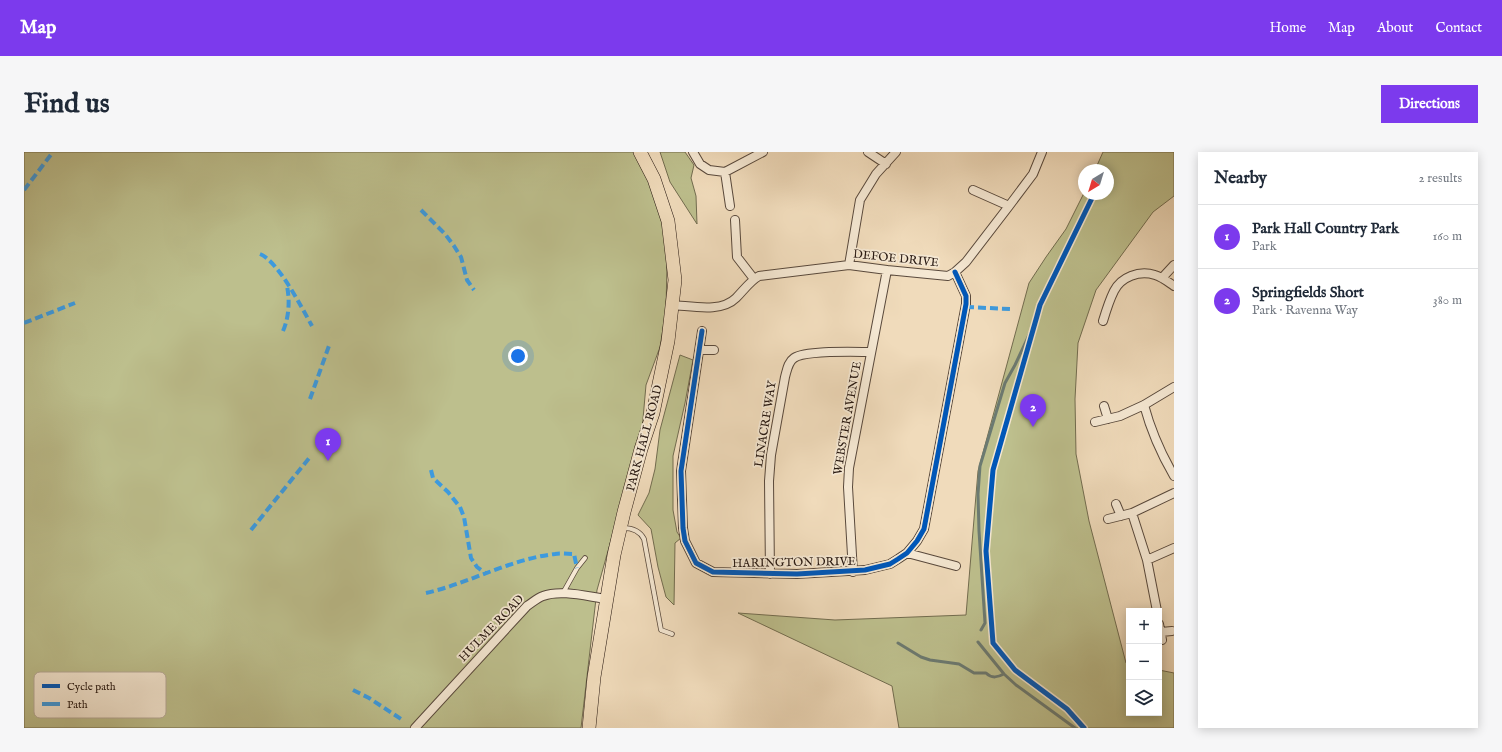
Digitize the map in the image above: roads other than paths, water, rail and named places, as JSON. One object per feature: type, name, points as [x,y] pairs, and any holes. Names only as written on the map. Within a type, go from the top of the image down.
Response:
[{"type":"main road","name":"PARK HALL ROAD","points":[[590,728],[594,677],[614,555],[641,449],[656,400],[668,341],[675,280],[668,220],[654,179],[640,152]]},
{"type":"street","points":[[693,152],[700,164],[709,170],[726,172],[763,152]]},
{"type":"street","points":[[868,152],[886,164]]},
{"type":"street","points":[[849,265],[860,200],[876,174],[896,152]]},
{"type":"street","name":"DEFOE DRIVE","points":[[672,305],[722,306],[736,298],[754,279],[759,276],[849,265],[948,276],[955,272],[972,254],[1009,206],[1033,174],[1042,152]]},
{"type":"street","points":[[726,172],[730,206]]},
{"type":"street","points":[[973,190],[1009,206]]},
{"type":"street","points":[[734,220],[737,257],[754,279]]},
{"type":"street","points":[[1162,278],[1174,264]]},
{"type":"street","name":"WEBSTER AVENUE","points":[[853,572],[848,487],[849,468],[887,270]]},
{"type":"street","name":"HARINGTON DRIVE","points":[[702,331],[680,471],[683,528],[686,541],[696,563],[713,572],[770,574],[853,572],[866,570],[890,564],[907,553],[924,529],[966,304],[966,296],[955,272]]},
{"type":"street","points":[[1103,321],[1114,291],[1126,278],[1142,273],[1156,275],[1174,286]]},
{"type":"street","points":[[700,350],[714,350]]},
{"type":"street","name":"LINACRE WAY","points":[[770,574],[769,481],[771,455],[788,365],[795,357],[800,355],[871,352]]},
{"type":"street","points":[[1095,422],[1120,416],[1144,405],[1174,387]]},
{"type":"street","points":[[1144,405],[1150,427],[1161,454],[1174,476]]},
{"type":"street","points":[[1104,406],[1108,419]]},
{"type":"street","points":[[1108,519],[1132,513],[1174,493]]},
{"type":"street","points":[[1116,504],[1121,516]]},
{"type":"street","points":[[1132,513],[1147,560],[1156,608]]},
{"type":"street","points":[[1147,560],[1174,548]]},
{"type":"street","points":[[907,553],[956,566]]},
{"type":"street","name":"HULME ROAD","points":[[415,728],[527,606],[543,596],[563,593],[607,599]]},
{"type":"street","points":[[1162,636],[1172,631]]},
{"type":"lane","points":[[620,528],[632,529],[642,535],[644,539],[661,630],[672,634]]},
{"type":"lane","points":[[563,593],[577,568],[586,558]]},
{"type":"waterway","points":[[1038,312],[1056,267],[1071,244]]},
{"type":"waterway","points":[[981,630],[985,623],[979,531],[978,494],[980,466],[1005,383],[1030,333]]},
{"type":"waterway","points":[[978,642],[1004,674],[1016,685],[1075,728]]},
{"type":"waterway","points":[[898,643],[921,657],[930,660],[959,664],[974,673],[986,673],[995,677],[1004,674]]},
{"type":"place","name":"Springfields Short","points":[[1033,427]]},
{"type":"place","name":"Park Hall Country Park","points":[[328,461]]}]
